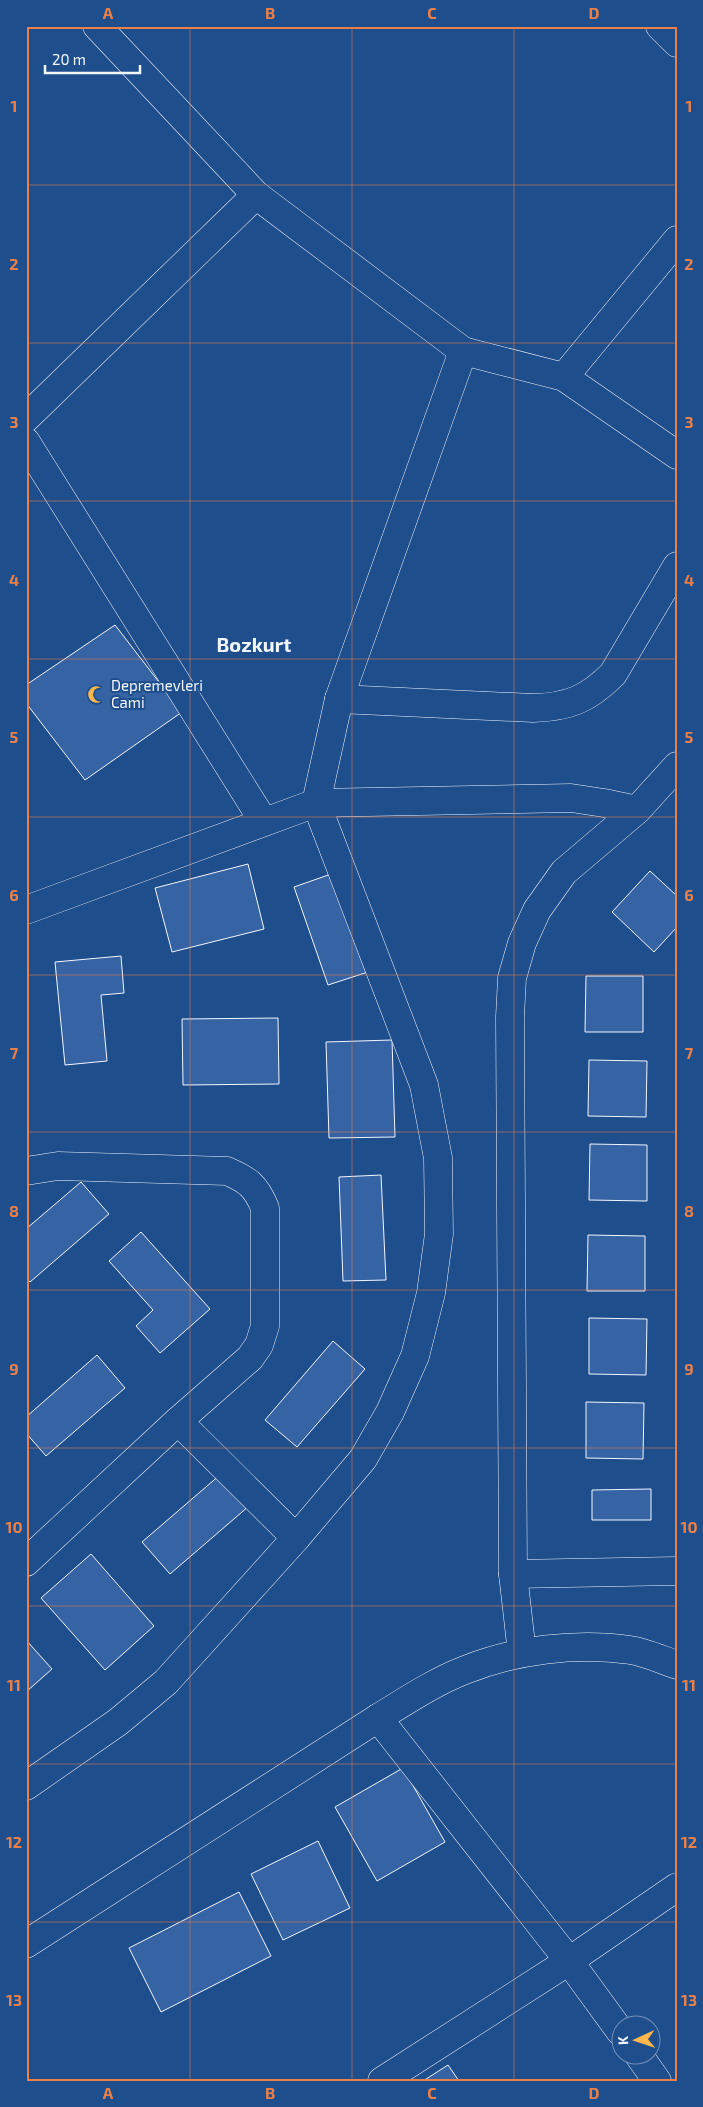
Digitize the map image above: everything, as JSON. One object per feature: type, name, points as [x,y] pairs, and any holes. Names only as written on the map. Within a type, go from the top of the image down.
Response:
[{"type":"street","points":[[97,26],[256,194],[463,351],[564,377],[677,455]]},
{"type":"street","points":[[660,26],[677,43]]},
{"type":"street","points":[[26,418],[256,194]]},
{"type":"street","points":[[564,377],[677,240]]},
{"type":"street","points":[[26,1786],[118,1722],[166,1682],[296,1538],[363,1459],[390,1412],[415,1356],[432,1293],[439,1234],[438,1158],[424,1085],[316,803],[340,699],[463,351]]},
{"type":"street","points":[[26,442],[264,822]]},
{"type":"street","points":[[340,699],[534,708],[568,704],[586,697],[613,674],[677,566]]},
{"type":"street","points":[[522,1653],[513,1574],[510,1017],[512,978],[522,943],[537,910],[564,872],[637,810],[677,766]]},
{"type":"street","points":[[26,910],[316,803],[571,798],[604,802],[637,810]]},
{"type":"street","points":[[26,1171],[58,1166],[227,1171],[244,1178],[258,1192],[265,1208],[265,1326],[259,1345],[238,1370],[178,1421],[26,1562]]},
{"type":"street","points":[[178,1421],[296,1538]]},
{"type":"street","points":[[513,1574],[677,1571]]},
{"type":"street","points":[[26,1944],[378,1718],[419,1693],[465,1670],[522,1653],[584,1647],[631,1650],[677,1665]]},
{"type":"street","points":[[378,1718],[569,1961],[610,2017]]},
{"type":"street","points":[[382,2081],[569,1961],[677,1887]]},
{"type":"street","points":[[646,2064],[659,2081],[677,2072]]},
{"type":"building","name":"Depremevleri Cami","points":[[115,625],[182,712],[85,780],[26,703],[26,685]]},
{"type":"building","points":[[248,864],[264,929],[172,952],[155,888]]},
{"type":"building","points":[[650,871],[677,896],[677,927],[654,952],[612,912]]},
{"type":"building","points":[[334,873],[368,972],[328,985],[294,887]]},
{"type":"building","points":[[121,956],[124,993],[101,995],[107,1061],[65,1065],[55,962]]},
{"type":"building","points":[[586,976],[643,976],[643,1032],[585,1032]]},
{"type":"building","points":[[278,1018],[279,1084],[183,1085],[182,1019]]},
{"type":"building","points":[[392,1040],[395,1137],[329,1138],[326,1042]]},
{"type":"building","points":[[589,1060],[647,1061],[646,1117],[588,1116]]},
{"type":"building","points":[[590,1144],[647,1145],[647,1201],[589,1200]]},
{"type":"building","points":[[381,1175],[386,1280],[343,1281],[339,1177]]},
{"type":"building","points":[[81,1182],[109,1214],[30,1282],[26,1278],[26,1229]]},
{"type":"building","points":[[141,1232],[210,1309],[160,1353],[136,1326],[153,1310],[109,1261]]},
{"type":"building","points":[[588,1235],[645,1236],[645,1291],[587,1291]]},
{"type":"building","points":[[589,1318],[647,1319],[646,1375],[589,1374]]},
{"type":"building","points":[[333,1341],[365,1369],[297,1447],[265,1420]]},
{"type":"building","points":[[97,1355],[125,1388],[46,1456],[26,1433],[26,1417]]},
{"type":"building","points":[[586,1402],[644,1403],[643,1459],[586,1458]]},
{"type":"building","points":[[221,1474],[249,1506],[170,1574],[142,1542]]},
{"type":"building","points":[[651,1489],[651,1520],[592,1520],[592,1490]]},
{"type":"building","points":[[91,1554],[154,1626],[105,1670],[41,1598]]},
{"type":"building","points":[[26,1640],[52,1669],[26,1692]]},
{"type":"building","points":[[403,1768],[445,1842],[377,1881],[335,1807]]},
{"type":"building","points":[[318,1841],[350,1908],[283,1940],[251,1874]]},
{"type":"building","points":[[239,1892],[271,1956],[161,2012],[129,1948]]},
{"type":"building","points":[[448,2065],[459,2081],[423,2081]]},
{"type":"place","name":"Depremevleri Cami","points":[[97,694]]},
{"type":"district","name":"Bozkurt","points":[[254,644]]}]
